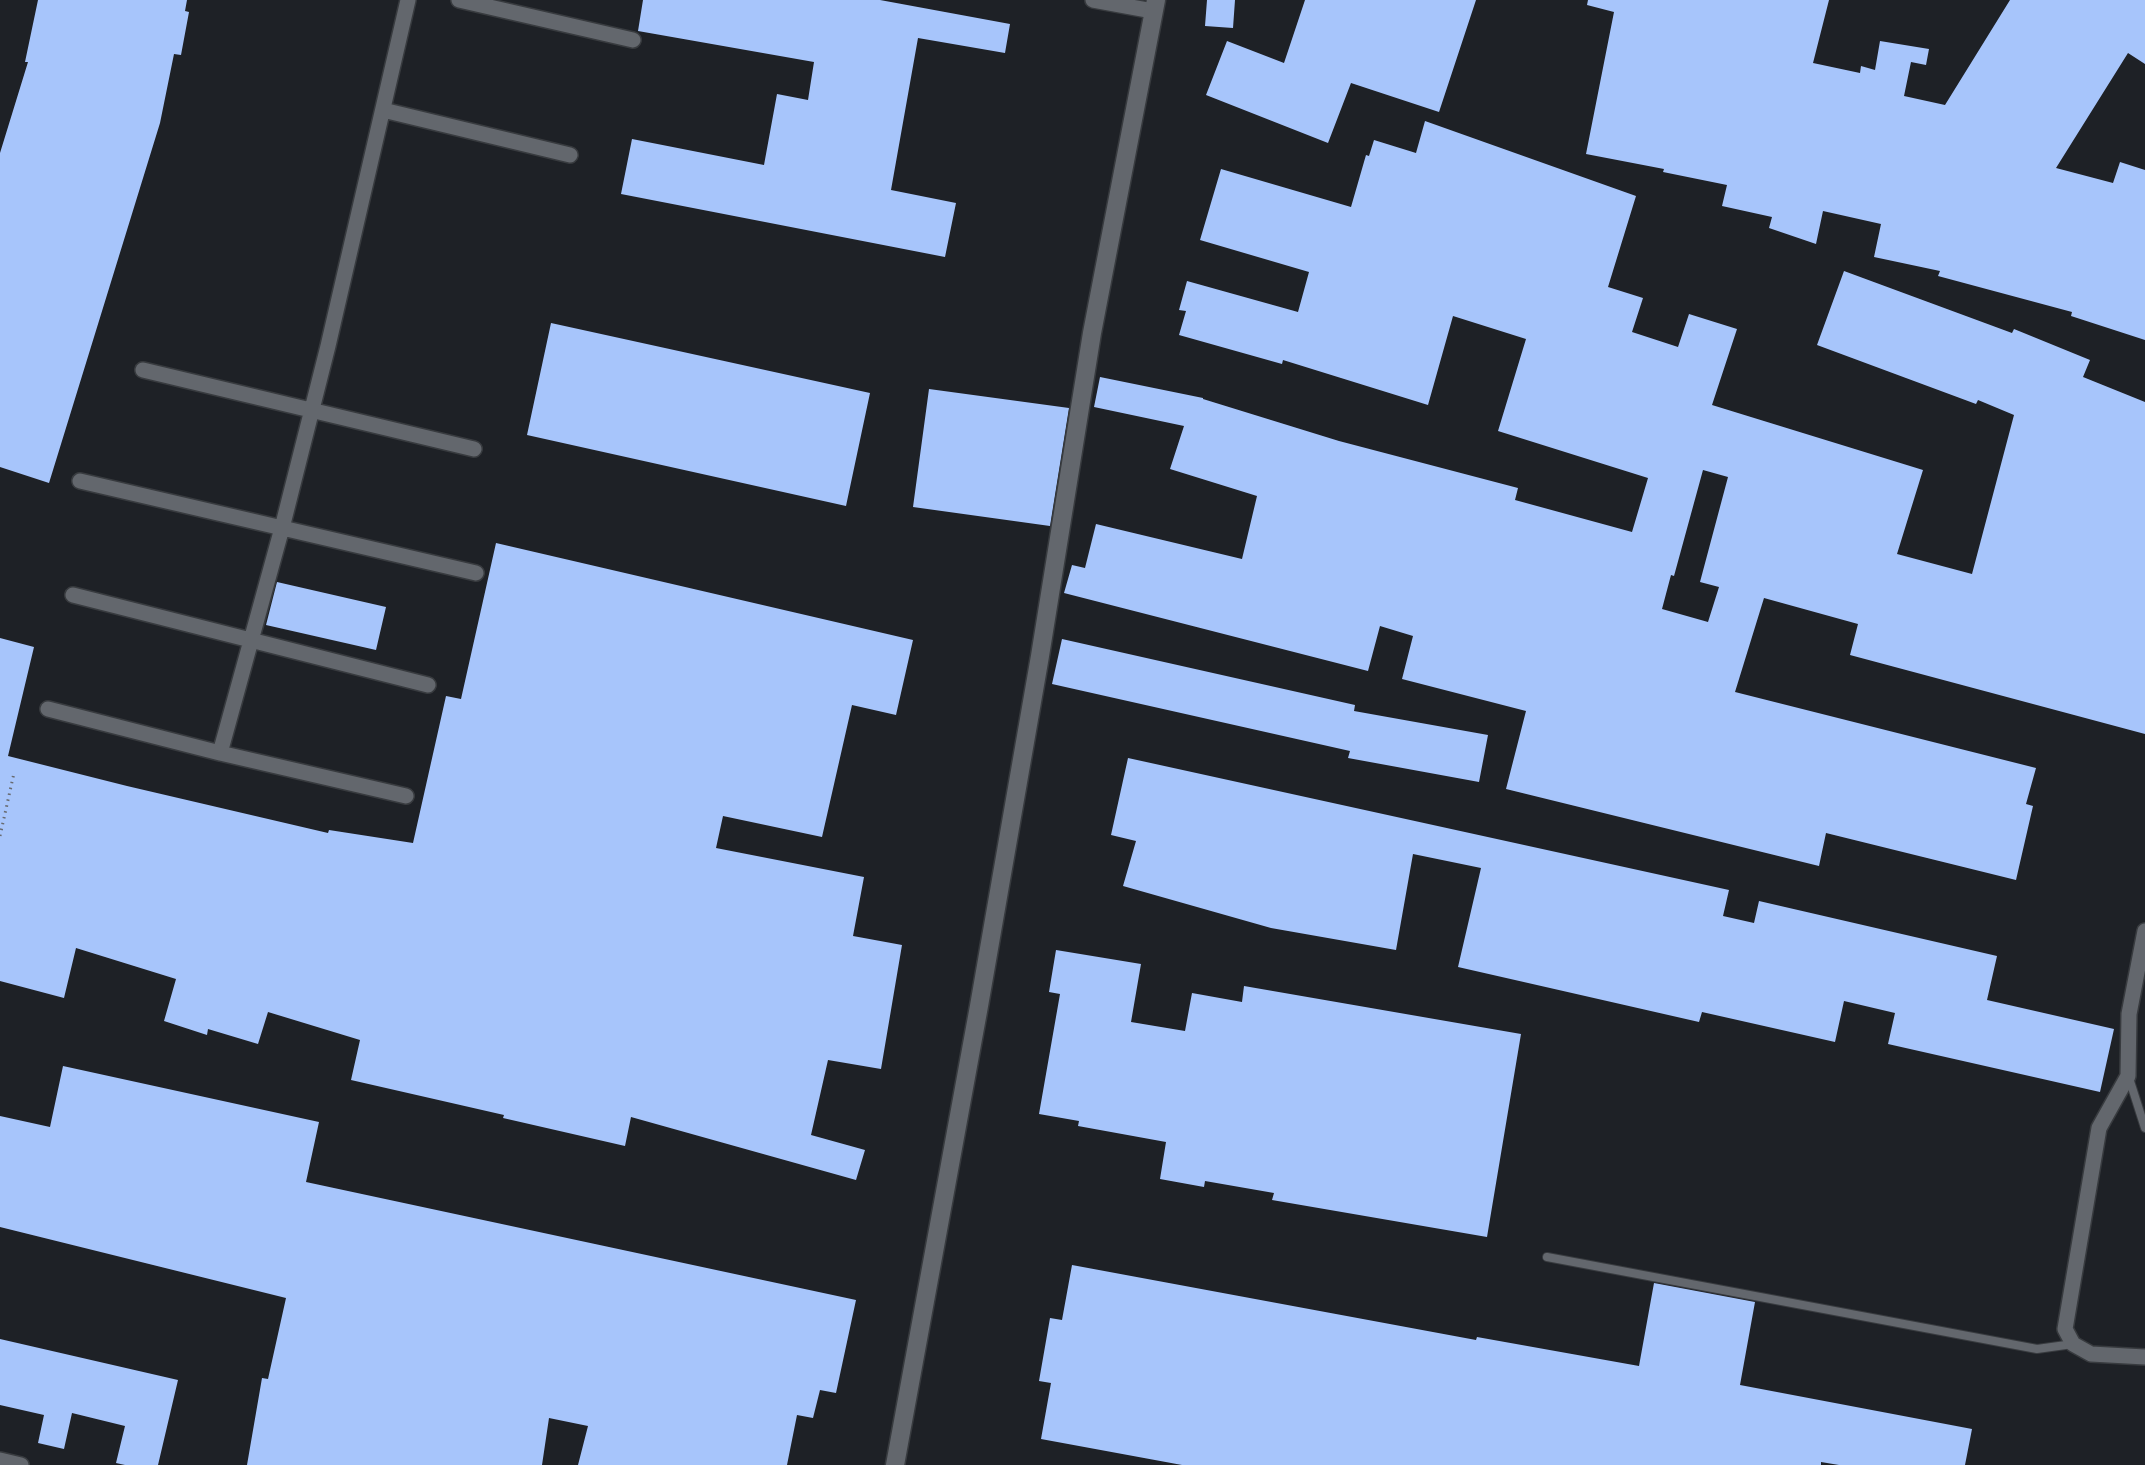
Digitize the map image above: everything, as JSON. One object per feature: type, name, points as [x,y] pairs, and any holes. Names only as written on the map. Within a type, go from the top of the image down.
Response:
[{"type":"street","points":[[220,753],[312,410],[408,2],[392,0]]},
{"type":"street","points":[[459,0],[633,40]]},
{"type":"street","points":[[895,1465],[1042,644],[1092,333],[1155,5],[1093,0]]},
{"type":"street","points":[[383,110],[570,155]]},
{"type":"street","points":[[143,370],[474,449]]},
{"type":"street","points":[[80,481],[476,573]]},
{"type":"street","points":[[73,595],[428,685]]},
{"type":"street","points":[[48,709],[220,753],[406,796]]},
{"type":"street","points":[[2145,932],[2129,1014],[2128,1076],[2099,1128],[2065,1329],[2073,1344],[2091,1354],[2145,1357]]},
{"type":"street","points":[[0,1460],[21,1465]]},
{"type":"lane","points":[[2128,1076],[2145,1128]]},
{"type":"lane","points":[[1547,1257],[2037,1349],[2073,1344]]},
{"type":"path","points":[[0,836],[15,773]]},
{"type":"building","points":[[38,0],[187,0],[185,11],[189,12],[181,55],[174,54],[160,123],[49,483],[0,467],[0,153],[28,62],[25,62]]},
{"type":"building","points":[[643,0],[880,0],[1010,24],[1005,53],[918,38],[891,190],[956,203],[945,257],[621,194],[632,139],[764,165],[777,94],[808,100],[814,62],[638,31]]},
{"type":"building","points":[[1207,0],[1235,0],[1233,28],[1205,26]]},
{"type":"building","points":[[1305,0],[1476,0],[1439,112],[1351,83],[1328,143],[1206,95],[1227,41],[1284,63]]},
{"type":"building","points":[[1588,0],[1829,0],[1813,63],[1860,73],[1861,66],[1875,70],[1880,41],[1929,49],[1926,65],[1911,62],[1904,96],[1945,105],[2010,0],[2145,0],[2145,64],[2128,53],[2056,168],[2113,183],[2120,162],[2145,170],[2145,340],[2071,316],[2072,312],[1938,276],[1940,271],[1874,257],[1881,224],[1823,211],[1816,244],[1769,228],[1772,217],[1722,206],[1727,185],[1663,172],[1664,169],[1586,154],[1614,12],[1587,5]]},
{"type":"building","points":[[1425,121],[1636,196],[1608,287],[1643,298],[1632,332],[1678,347],[1689,314],[1737,329],[1712,405],[1923,470],[1897,554],[1972,574],[2014,415],[1978,400],[1976,404],[1817,345],[1844,271],[2012,333],[2014,329],[2090,360],[2083,377],[2145,402],[2145,734],[1850,655],[1858,624],[1764,598],[1735,692],[2036,768],[2026,804],[2033,806],[2016,880],[1826,833],[1819,866],[1506,789],[1526,711],[1402,679],[1413,636],[1380,626],[1368,671],[1064,593],[1072,565],[1085,568],[1096,524],[1242,559],[1257,496],[1170,469],[1184,426],[1094,407],[1100,377],[1203,398],[1339,441],[1518,488],[1515,500],[1632,532],[1648,478],[1498,431],[1526,339],[1453,316],[1428,405],[1283,360],[1282,364],[1179,335],[1186,311],[1179,310],[1187,281],[1298,312],[1309,272],[1200,240],[1221,169],[1351,207],[1366,155],[1369,156],[1374,140],[1416,153]],"holes":[[[1703,470],[1728,477],[1700,582],[1719,587],[1708,622],[1662,609],[1671,575],[1674,576]]]},
{"type":"building","points":[[551,323],[870,393],[846,506],[527,435]]},
{"type":"building","points":[[929,389],[1069,408],[1050,526],[913,507]]},
{"type":"building","points":[[496,543],[913,640],[896,715],[852,705],[822,837],[723,816],[716,848],[864,877],[853,936],[902,945],[881,1069],[828,1060],[811,1135],[865,1150],[856,1180],[631,1117],[625,1146],[503,1118],[504,1115],[351,1080],[360,1040],[268,1012],[258,1044],[208,1029],[207,1035],[164,1021],[176,979],[76,948],[64,998],[0,981],[0,638],[34,647],[8,756],[328,833],[329,830],[413,843],[446,696],[461,699]]},
{"type":"building","points":[[277,582],[386,607],[376,650],[266,625]]},
{"type":"building","points":[[1062,639],[1355,705],[1354,711],[1488,735],[1479,782],[1348,758],[1350,751],[1052,684]]},
{"type":"building","points":[[1128,758],[1729,890],[1723,916],[1754,923],[1759,901],[1997,956],[1987,1000],[2114,1029],[2100,1092],[1888,1044],[1895,1013],[1844,1001],[1835,1042],[1702,1012],[1699,1022],[1458,967],[1481,868],[1413,854],[1396,950],[1271,928],[1123,886],[1136,841],[1111,835]]},
{"type":"building","points":[[1056,950],[1141,964],[1131,1022],[1185,1031],[1192,993],[1242,1002],[1244,986],[1521,1034],[1487,1237],[1272,1200],[1274,1193],[1205,1181],[1204,1187],[1160,1179],[1166,1142],[1078,1126],[1079,1121],[1039,1114],[1060,994],[1049,992]]},
{"type":"building","points":[[63,1066],[319,1122],[306,1182],[856,1300],[836,1393],[820,1390],[813,1418],[797,1415],[787,1465],[578,1465],[588,1426],[549,1418],[542,1465],[247,1465],[262,1378],[268,1379],[286,1298],[0,1227],[0,1116],[50,1127]]},
{"type":"building","points":[[1072,1265],[1476,1340],[1477,1337],[1639,1366],[1654,1283],[1755,1302],[1740,1385],[1972,1429],[1965,1465],[1839,1465],[1821,1462],[1821,1465],[1182,1465],[1041,1439],[1051,1383],[1039,1381],[1050,1318],[1062,1320]]},
{"type":"building","points":[[0,1339],[178,1380],[158,1465],[116,1463],[125,1426],[72,1413],[64,1449],[38,1443],[44,1415],[0,1405]]}]
